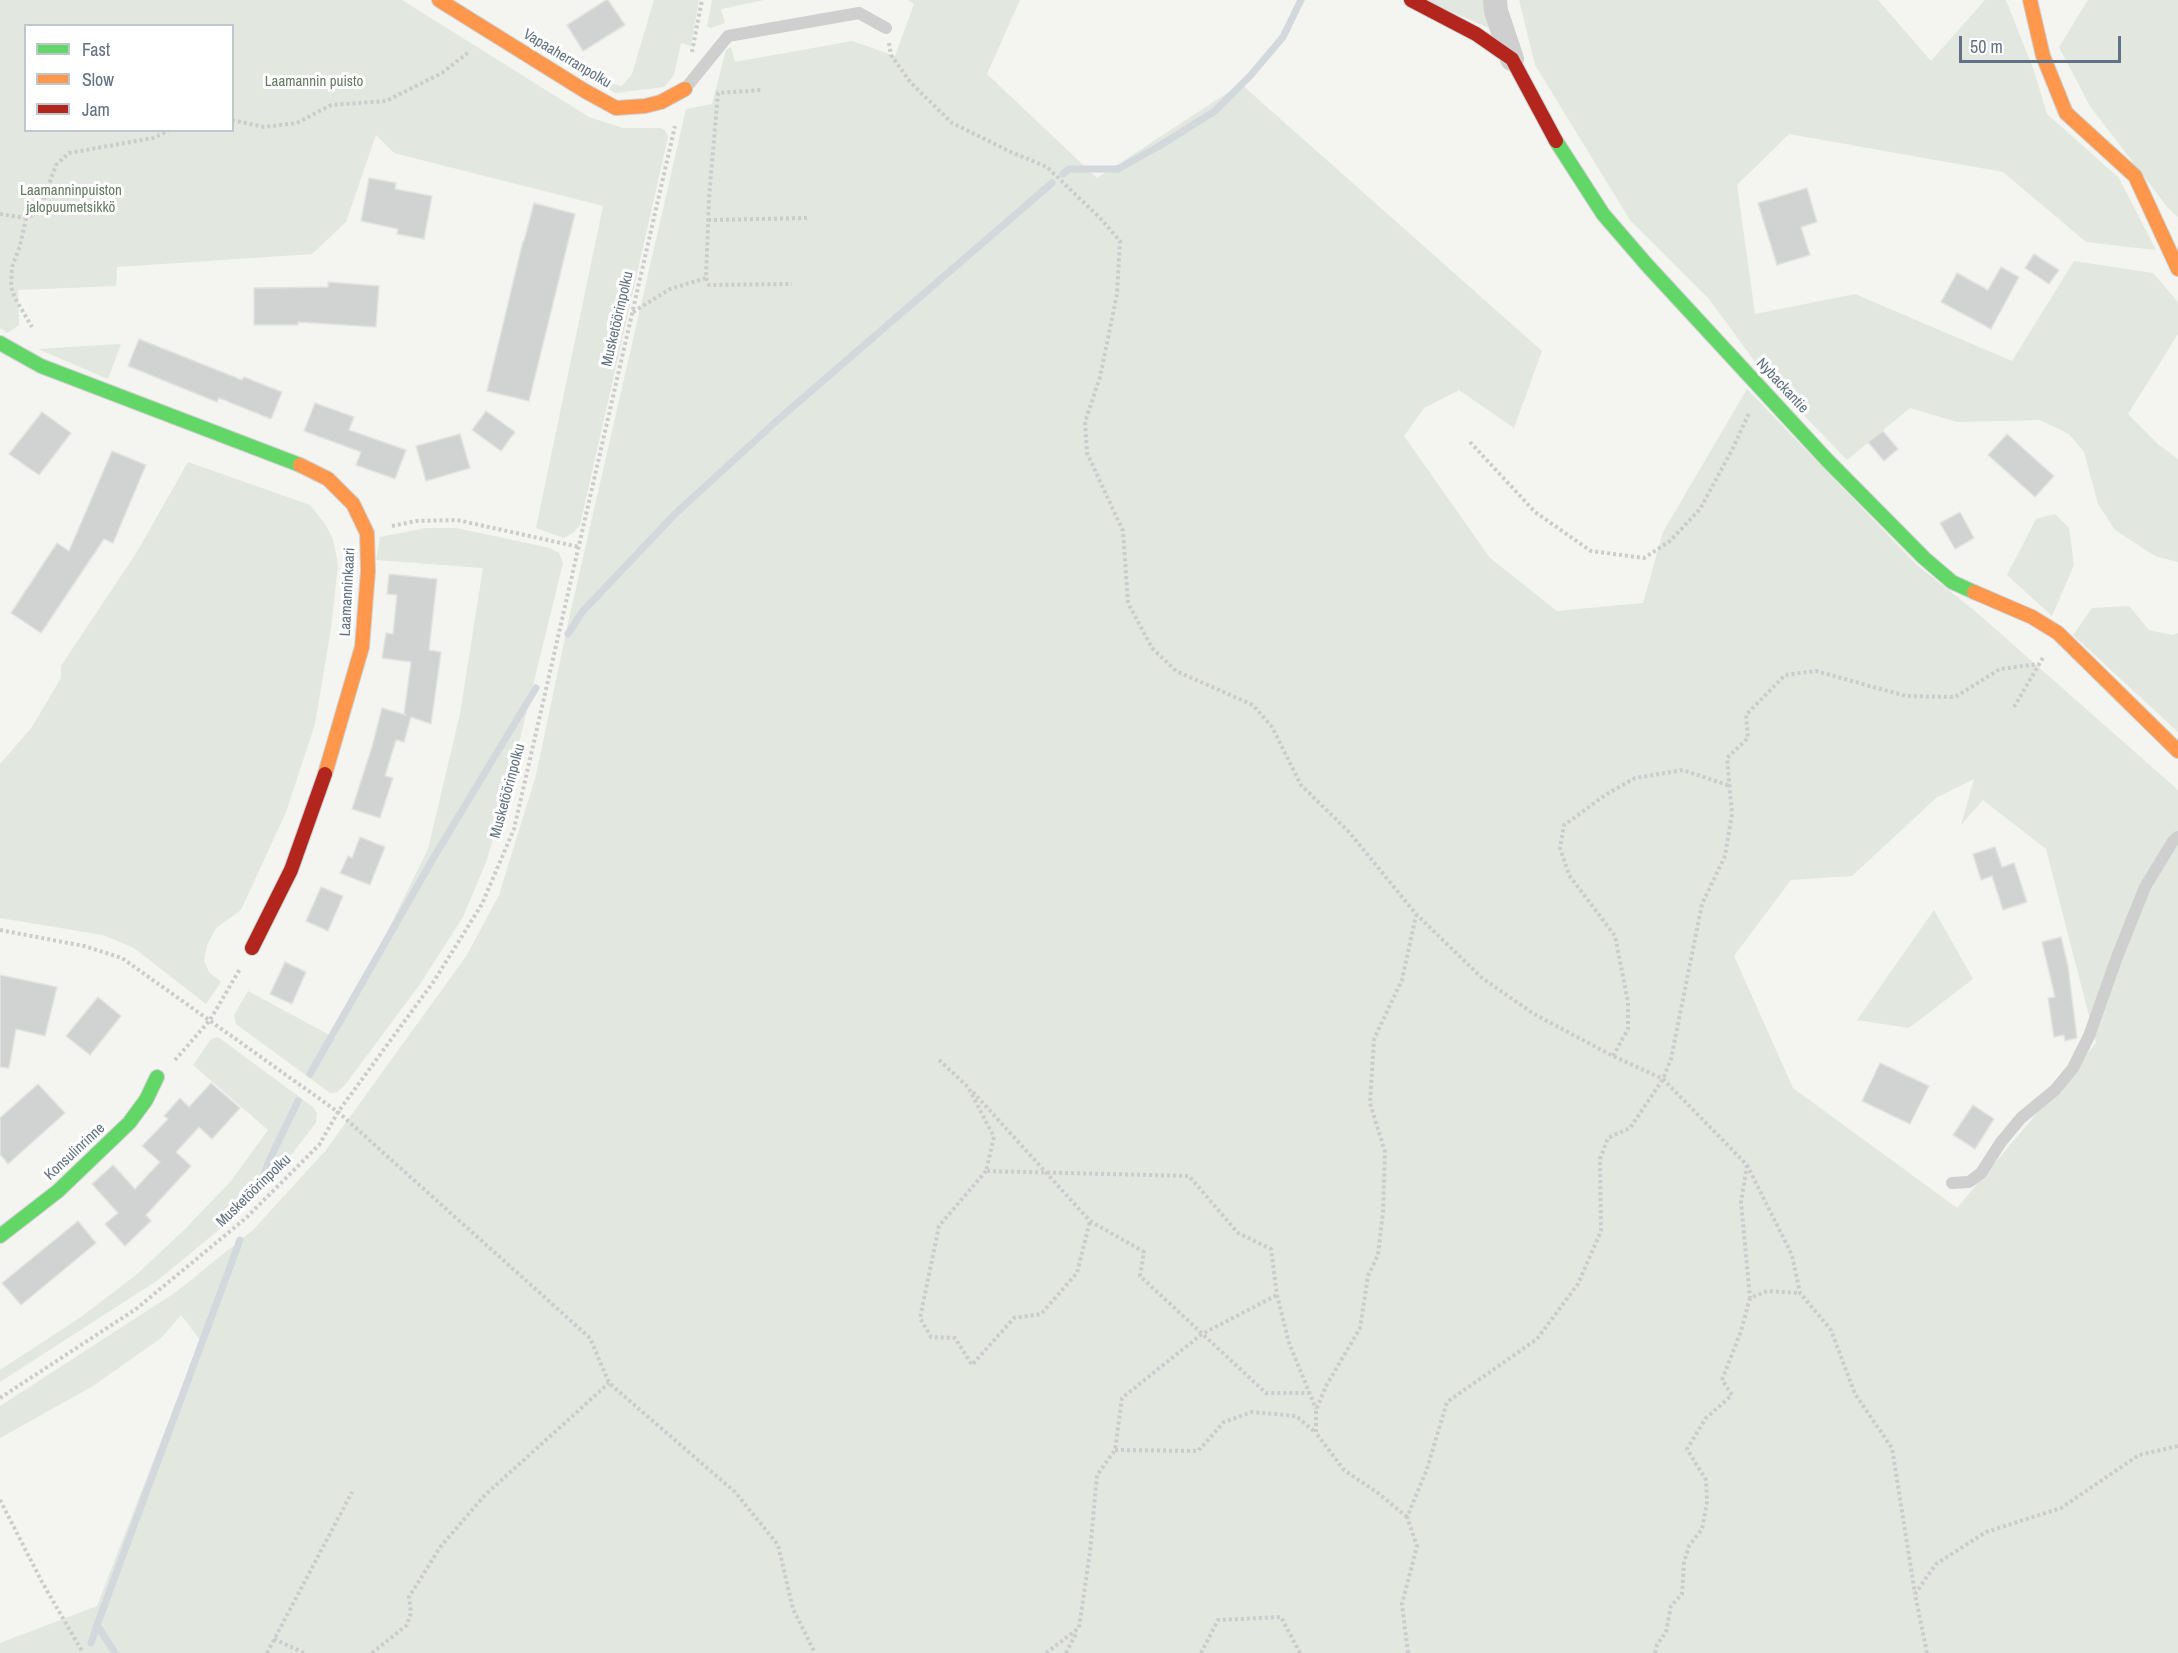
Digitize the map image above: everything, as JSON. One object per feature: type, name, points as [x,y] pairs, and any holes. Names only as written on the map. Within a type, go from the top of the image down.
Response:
[{"type":"street","name":"Vapaaherranpolku","points":[[439,0],[585,92],[615,108],[645,106],[661,102],[685,89]]},
{"type":"street","name":"Nybackantie","points":[[1411,0],[1476,34],[1512,59],[1566,159],[1603,214],[1835,469],[1924,558],[1952,582],[2032,617],[2058,633],[2178,751]]},
{"type":"street","points":[[1495,0],[1496,11],[1512,59]]},
{"type":"street","points":[[2030,0],[2043,56],[2066,113],[2135,176],[2178,269]]},
{"type":"street","name":"Laamanninkaari","points":[[0,343],[41,366],[301,465],[328,479],[353,504],[367,532],[368,572],[362,647],[322,783],[291,870],[252,948]]},
{"type":"street","name":"Konsulinrinne","points":[[0,1236],[58,1191],[129,1123],[146,1100],[157,1077]]},
{"type":"lane","points":[[685,89],[728,36],[859,13],[886,28]]},
{"type":"lane","points":[[1952,1183],[1969,1182],[1981,1173],[2001,1142],[2021,1118],[2055,1090],[2073,1068],[2088,1036],[2145,887],[2173,841],[2178,837]]},
{"type":"path","name":"Musketöörinpolku","points":[[0,1398],[136,1309],[246,1218],[319,1145],[338,1112],[434,981],[487,893],[514,829],[677,118],[677,109],[685,89],[702,0]]},
{"type":"path","points":[[886,28],[891,55],[911,83],[943,115],[952,123],[1047,167],[1101,219],[1120,241],[1117,294],[1100,377],[1085,422],[1087,453],[1123,531],[1128,603],[1152,648],[1176,671],[1253,705],[1272,726],[1301,785],[1349,832],[1416,914],[1482,978],[1534,1014],[1613,1056],[1663,1079],[1747,1165],[1792,1255],[1800,1293],[1831,1330],[1855,1394],[1892,1448],[1915,1594],[1927,1653]]},
{"type":"path","points":[[234,120],[264,127],[297,123],[331,105],[386,101],[442,73],[475,46]]},
{"type":"path","points":[[762,90],[718,93],[706,278],[709,285],[792,284]]},
{"type":"path","points":[[0,214],[26,218],[39,212],[56,165],[69,153],[153,138],[166,132]]},
{"type":"path","points":[[26,218],[20,246],[12,267],[11,287],[32,327]]},
{"type":"path","points":[[708,220],[809,218]]},
{"type":"path","points":[[632,312],[670,289],[706,278]]},
{"type":"path","points":[[1470,442],[1535,512],[1591,551],[1644,558],[1670,541],[1700,509],[1732,450],[1761,388]]},
{"type":"path","points":[[367,532],[416,520],[457,520],[579,547]]},
{"type":"path","points":[[2014,707],[2058,633]]},
{"type":"path","points":[[1407,1516],[1427,1469],[1447,1402],[1536,1339],[1578,1284],[1601,1231],[1600,1160],[1608,1138],[1630,1128],[1663,1079],[1671,1059],[1702,904],[1725,856],[1732,814],[1727,758],[1748,738],[1746,715],[1785,675],[1816,671],[1906,696],[1955,697],[2000,669],[2039,664]]},
{"type":"path","points":[[1613,1056],[1628,1029],[1628,1002],[1615,936],[1569,875],[1560,848],[1564,825],[1635,777],[1683,770],[1730,786]]},
{"type":"path","points":[[1316,1410],[1326,1386],[1360,1328],[1368,1276],[1378,1255],[1383,1212],[1385,1152],[1370,1103],[1374,1039],[1402,980],[1416,914]]},
{"type":"path","points":[[0,930],[84,946],[122,958],[338,1112],[590,1338],[609,1383],[735,1492],[778,1545],[793,1609],[815,1653]]},
{"type":"path","points":[[157,1077],[184,1052],[210,1020],[252,948]]},
{"type":"path","points":[[939,1060],[968,1087],[1090,1221],[1144,1252],[1140,1276],[1266,1392],[1309,1393]]},
{"type":"path","points":[[968,1087],[994,1137],[986,1172],[939,1226],[920,1318],[931,1337],[955,1338],[972,1365],[1014,1318],[1041,1314],[1077,1273],[1090,1221]]},
{"type":"path","points":[[1655,1653],[1657,1645],[1666,1632],[1671,1606],[1682,1594],[1684,1562],[1689,1546],[1702,1529],[1707,1503],[1706,1480],[1687,1449],[1706,1418],[1732,1395],[1722,1380],[1741,1331],[1750,1298],[1741,1202],[1747,1165]]},
{"type":"path","points":[[986,1172],[1189,1176],[1238,1233],[1271,1250],[1276,1295],[1288,1343],[1316,1410],[1316,1433]]},
{"type":"path","points":[[1750,1298],[1767,1291],[1800,1293]]},
{"type":"path","points":[[1066,1653],[1079,1628],[1090,1552],[1097,1475],[1115,1450],[1122,1398],[1202,1334],[1276,1295]]},
{"type":"path","points":[[372,1653],[407,1624],[411,1612],[409,1597],[441,1546],[485,1495],[609,1383]]},
{"type":"path","points":[[1115,1450],[1198,1451],[1224,1422],[1252,1412],[1296,1416],[1316,1433],[1344,1470],[1407,1516],[1417,1546],[1402,1604],[1408,1653]]},
{"type":"path","points":[[1915,1594],[1936,1564],[1986,1532],[2061,1508],[2139,1455],[2178,1446]]},
{"type":"path","points":[[267,1653],[352,1492]]},
{"type":"path","points":[[0,1500],[42,1582],[83,1653]]},
{"type":"path","points":[[1201,1653],[1218,1620],[1281,1617],[1300,1653]]},
{"type":"path","points":[[1046,1653],[1079,1628]]},
{"type":"path","points":[[274,1639],[304,1653]]},
{"type":"green space","name":"Laamannin puisto","points":[[0,0],[402,0],[589,117],[623,128],[660,128],[665,130],[668,137],[580,525],[564,538],[536,528],[603,206],[394,153],[376,135],[346,222],[312,254],[117,267],[116,286],[18,290],[19,325],[7,333],[0,328]]},
{"type":"green space","points":[[654,0],[699,0],[691,46],[681,43],[674,75],[664,87],[615,93],[595,80],[622,86],[632,74]]},
{"type":"green space","points":[[712,0],[764,0],[721,9],[725,23],[711,28],[707,26]]},
{"type":"green space","points":[[907,0],[1020,0],[987,74],[1097,178],[1241,84],[1542,351],[1514,428],[1459,390],[1424,408],[1404,436],[1490,558],[1557,611],[1643,603],[1663,532],[1747,389],[1917,565],[1975,611],[2178,790],[2178,1653],[0,1653],[0,1643],[97,1606],[200,1340],[181,1315],[161,1338],[93,1386],[0,1438],[0,1406],[176,1292],[253,1230],[326,1150],[467,955],[499,895],[536,775],[570,614],[686,109],[712,104],[726,50],[731,47],[735,62],[852,41],[895,56],[914,4]],"holes":[[[1974,779],[1961,825],[1983,800],[2046,849],[2096,1043],[1957,1208],[1793,1088],[1734,956],[1791,880],[1852,876],[1936,798]]]},
{"type":"green space","points":[[1424,0],[1488,0],[1496,31]]},
{"type":"green space","points":[[1519,0],[1878,0],[1931,61],[1985,0],[2006,0],[2034,71],[2047,114],[2119,178],[2156,250],[2086,242],[2003,172],[1789,134],[1737,185],[1755,314],[1855,294],[2012,361],[2074,261],[2153,273],[2178,302],[2178,334],[2128,414],[2158,444],[2178,459],[2178,562],[2155,556],[2115,530],[2098,504],[2084,452],[2069,434],[2040,420],[1957,422],[1910,408],[1847,460],[1764,374],[1709,299],[1630,220],[1535,65]]},
{"type":"green space","points":[[2088,0],[2178,0],[2178,217],[2168,208],[2090,106],[2059,47]]},
{"type":"green space","points":[[121,344],[108,379],[38,349]]},
{"type":"green space","points":[[188,462],[310,505],[333,539],[338,565],[331,628],[315,724],[286,812],[241,910],[216,928],[207,945],[204,961],[209,972],[221,982],[206,1004],[134,948],[103,935],[0,918],[0,764],[32,727],[61,678],[61,666],[137,552]]},
{"type":"green space","points":[[2055,514],[2069,528],[2074,565],[2052,616],[2007,575],[2036,519]]},
{"type":"green space","points":[[426,528],[456,528],[550,548],[559,553],[563,563],[504,804],[486,862],[463,917],[420,984],[345,1085],[337,1092],[330,1093],[236,1024],[234,1015],[248,991],[335,1038],[428,849],[460,714],[483,568],[376,560],[380,537]]},
{"type":"green space","points":[[2129,606],[2149,630],[2172,635],[2178,633],[2178,732],[2073,635],[2092,608]]},
{"type":"green space","points":[[1934,910],[1973,979],[1909,1028],[1857,1020]]},
{"type":"green space","points":[[218,1037],[313,1107],[317,1113],[316,1123],[263,1190],[158,1280],[0,1382],[0,1370],[81,1317],[136,1275],[184,1230],[231,1181],[268,1130],[193,1065],[211,1039]]},
{"type":"building","points":[[606,0],[625,25],[583,51],[567,25]]},
{"type":"building","points":[[369,178],[396,183],[395,189],[432,196],[424,239],[397,234],[398,229],[361,221]]},
{"type":"building","points":[[1807,188],[1817,222],[1801,227],[1810,255],[1777,265],[1758,203]]},
{"type":"building","points":[[534,203],[575,214],[529,401],[487,391]]},
{"type":"building","points":[[2034,254],[2059,270],[2049,284],[2025,268]]},
{"type":"building","points":[[2001,267],[2019,277],[1991,329],[1941,302],[1957,273],[1988,290]]},
{"type":"building","points":[[328,282],[379,286],[376,327],[298,322],[298,325],[254,325],[254,288],[328,287]]},
{"type":"building","points":[[139,339],[242,380],[244,377],[282,392],[271,419],[219,398],[217,402],[128,366]]},
{"type":"building","points":[[315,403],[354,417],[349,430],[406,450],[395,479],[356,465],[361,452],[304,431]]},
{"type":"building","points":[[486,411],[515,432],[501,451],[472,430]]},
{"type":"building","points":[[42,412],[71,433],[39,475],[9,454]]},
{"type":"building","points":[[1883,431],[1898,449],[1884,461],[1868,442]]},
{"type":"building","points":[[460,434],[470,468],[426,481],[416,446]]},
{"type":"building","points":[[2007,434],[2054,476],[2035,497],[1988,455]]},
{"type":"building","points":[[112,451],[146,465],[113,543],[104,539],[41,633],[11,613],[57,543],[69,551]]},
{"type":"building","points":[[1960,512],[1974,538],[1955,549],[1940,523]]},
{"type":"building","points":[[389,574],[437,579],[429,650],[441,652],[431,724],[411,717],[404,742],[396,740],[385,776],[393,778],[380,818],[352,809],[382,708],[406,715],[404,714],[411,662],[382,658],[386,633],[393,634],[397,595],[387,594]]},
{"type":"building","points":[[360,837],[385,847],[370,885],[340,873],[348,856],[352,858]]},
{"type":"building","points":[[1995,847],[2002,867],[2014,863],[2027,902],[2003,910],[1992,876],[1981,880],[1973,854]]},
{"type":"building","points":[[321,887],[343,896],[328,931],[306,921]]},
{"type":"building","points":[[2061,937],[2068,966],[2077,1038],[2065,1041],[2064,1035],[2054,1037],[2048,998],[2055,997],[2042,942]]},
{"type":"building","points":[[285,962],[306,972],[292,1004],[270,994]]},
{"type":"building","points":[[0,975],[57,987],[45,1036],[16,1029],[9,1068],[0,1067]]},
{"type":"building","points":[[98,997],[121,1016],[90,1055],[66,1036]]},
{"type":"building","points":[[1880,1063],[1929,1086],[1910,1124],[1862,1101]]},
{"type":"building","points":[[211,1083],[240,1108],[212,1139],[199,1127],[176,1152],[191,1166],[146,1215],[151,1221],[125,1246],[105,1224],[118,1213],[92,1184],[113,1165],[135,1189],[160,1162],[142,1146],[168,1119],[164,1116],[180,1098],[189,1107]]},
{"type":"building","points":[[38,1084],[65,1113],[8,1164],[0,1154],[0,1118]]},
{"type":"building","points":[[1973,1105],[1994,1119],[1975,1149],[1953,1135]]},
{"type":"building","points":[[78,1221],[96,1243],[21,1305],[2,1283]]},
{"type":"waterway","points":[[1063,174],[1069,169],[1118,169],[1215,111],[1250,76],[1283,37],[1301,0]]},
{"type":"waterway","points":[[568,634],[582,612],[676,513],[781,417],[1052,183]]},
{"type":"waterway","points":[[310,1074],[434,857],[536,688]]},
{"type":"waterway","points":[[258,1191],[269,1161],[298,1101]]},
{"type":"waterway","points":[[115,1653],[97,1625],[240,1240]]},
{"type":"waterway","points":[[91,1643],[97,1625]]},
{"type":"traffic: fast","points":[[1556,141],[1603,214],[1647,265],[1827,460],[1924,558],[1952,582],[1974,592]]},
{"type":"traffic: fast","points":[[0,343],[41,366],[300,465]]},
{"type":"traffic: fast","points":[[0,1236],[58,1191],[129,1123],[146,1100],[157,1077]]},
{"type":"traffic: slow","points":[[439,0],[616,108],[645,106],[661,102],[685,89]]},
{"type":"traffic: slow","points":[[2030,0],[2043,56],[2066,113],[2135,176],[2178,269]]},
{"type":"traffic: slow","points":[[300,465],[328,479],[353,504],[367,533],[368,571],[362,647],[325,774]]},
{"type":"traffic: slow","points":[[1974,592],[2032,617],[2058,633],[2178,751]]},
{"type":"traffic: jam","points":[[1411,0],[1476,34],[1512,59],[1556,141]]},
{"type":"traffic: jam","points":[[252,948],[291,870],[325,774]]},
{"type":"park label","name":"Laamanninpuiston jalopuumetsikkö","points":[[71,200]]}]
